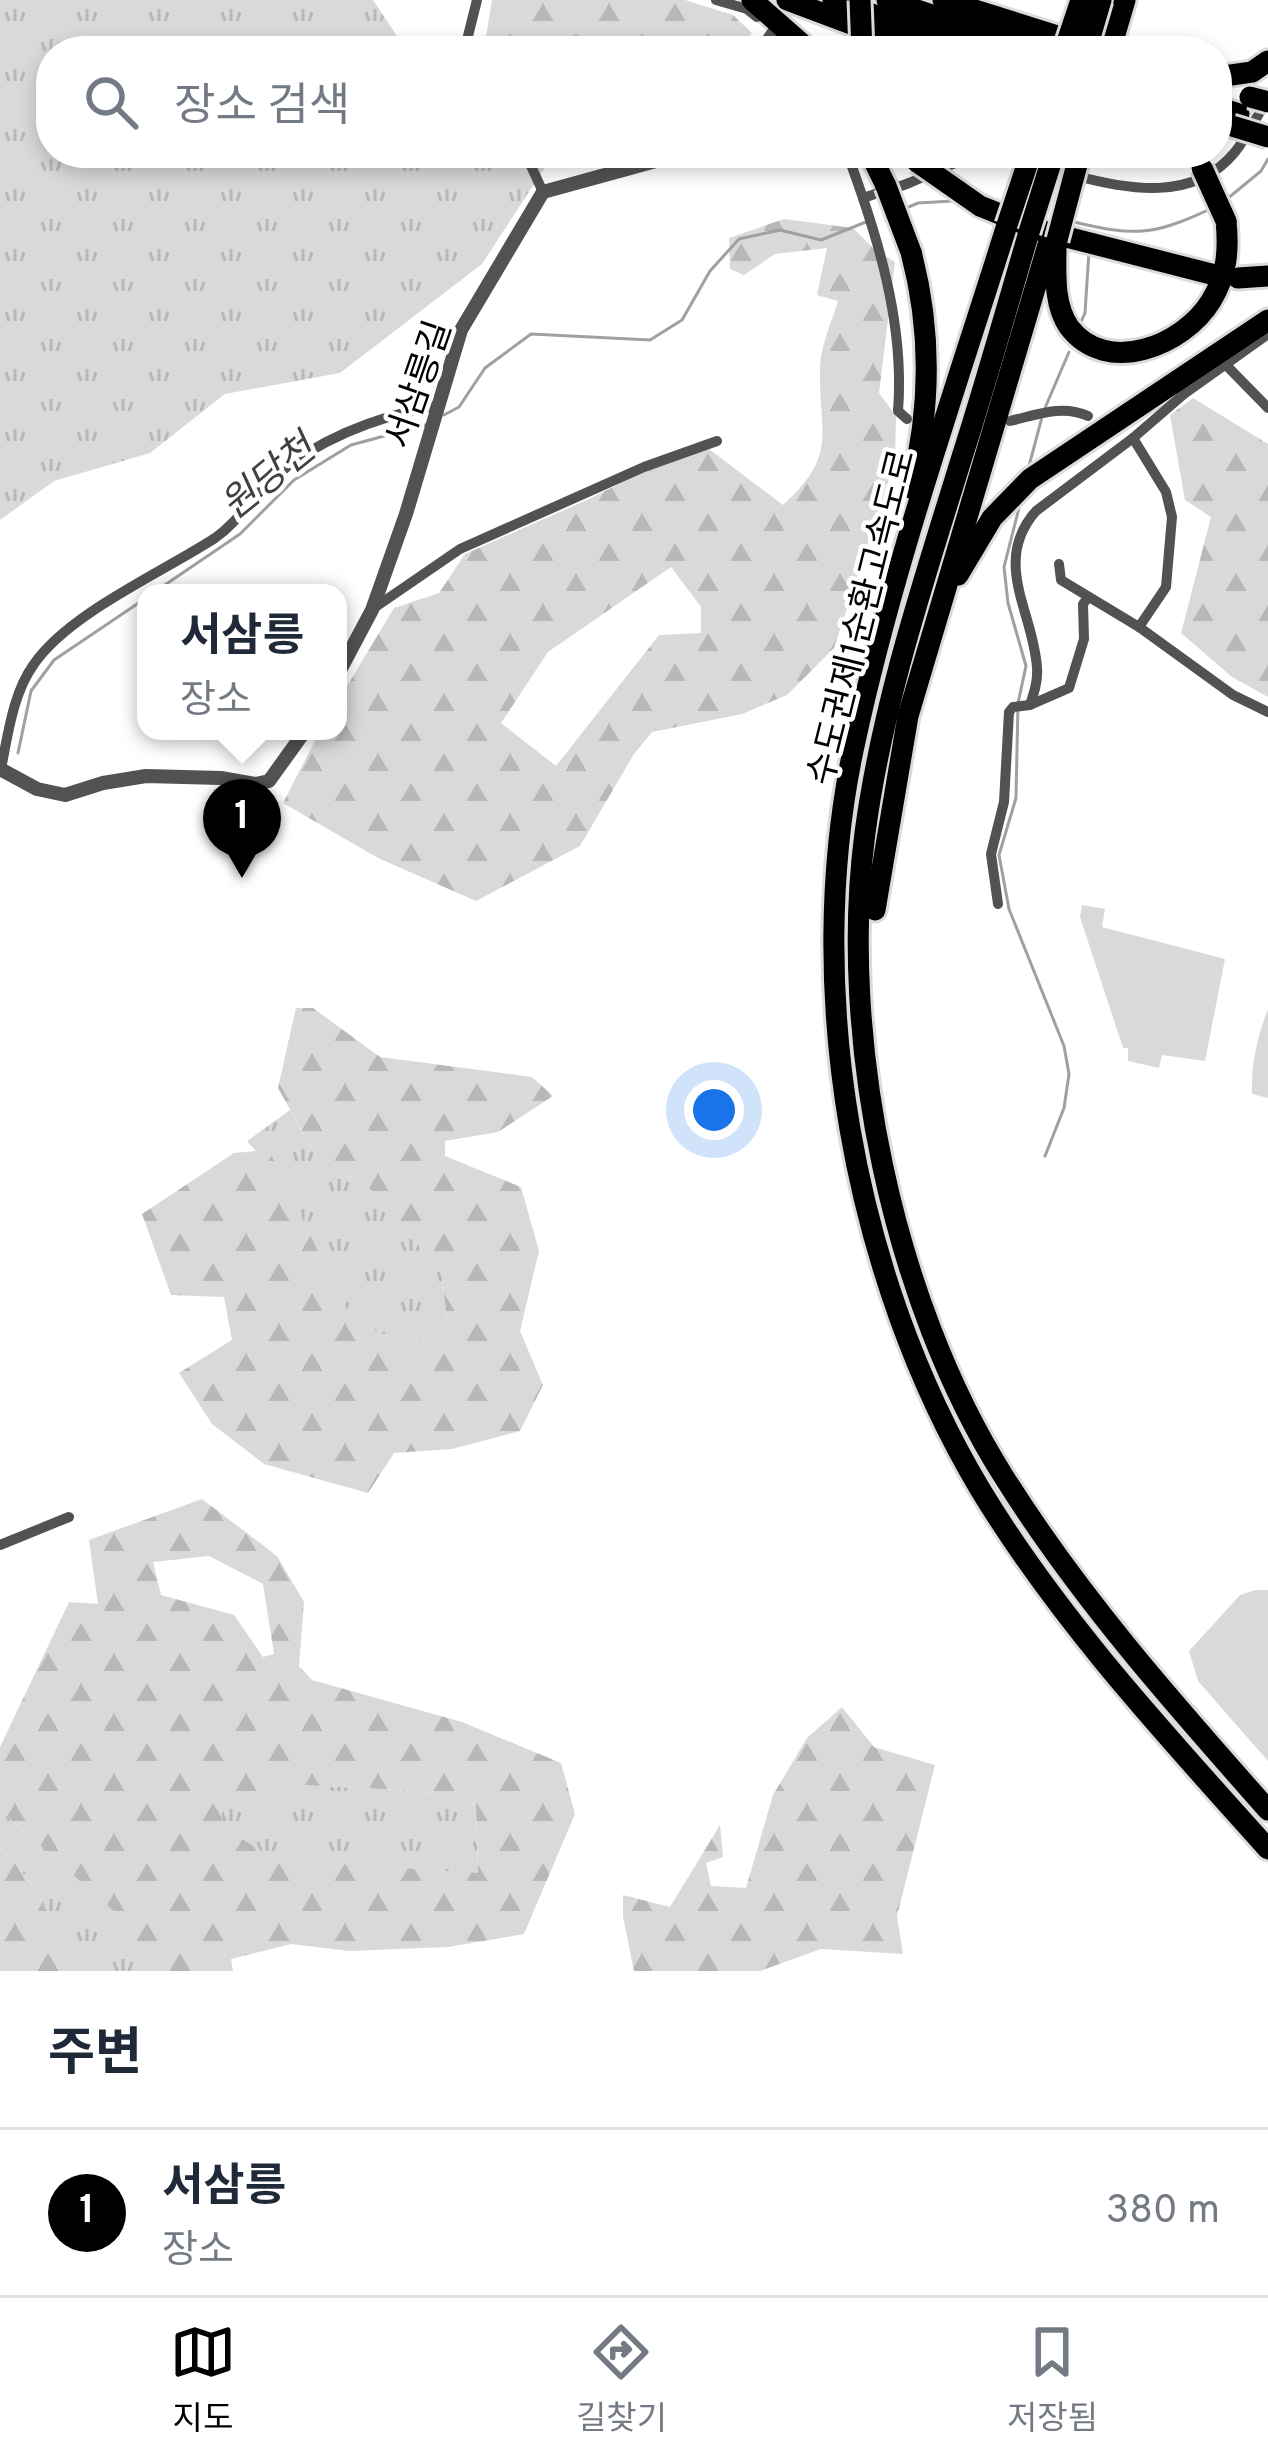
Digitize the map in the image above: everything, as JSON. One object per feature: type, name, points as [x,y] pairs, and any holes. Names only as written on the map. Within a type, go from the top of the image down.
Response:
[{"type":"highway","points":[[752,0],[792,36]]},
{"type":"highway","points":[[787,0],[883,36]]},
{"type":"highway","points":[[833,0],[933,36]]},
{"type":"highway","points":[[860,0],[861,36]]},
{"type":"highway","points":[[887,0],[1018,36]]},
{"type":"highway","points":[[944,0],[1030,36]]},
{"type":"highway","points":[[970,0],[1035,36]]},
{"type":"highway","points":[[1091,36],[1102,0]]},
{"type":"highway","points":[[1112,36],[1125,0]]},
{"type":"highway","points":[[1057,36],[1077,6]]},
{"type":"highway","points":[[1232,78],[1268,61]]},
{"type":"highway","points":[[1242,110],[1268,123]]},
{"type":"highway","points":[[1242,110],[1268,137]]},
{"type":"highway","points":[[868,692],[925,416],[925,328],[911,252],[877,168]]},
{"type":"highway","points":[[927,168],[980,206],[1044,235],[1215,275]]},
{"type":"highway","name":"수도권제1순환고속도로","points":[[1033,168],[1044,235],[904,558],[854,749],[838,859],[836,973],[844,1086],[877,1252],[953,1437],[1010,1534],[1123,1684],[1268,1849]]},
{"type":"highway","name":"수도권제1순환고속도로","points":[[1052,168],[1044,235],[926,565],[880,752],[865,836],[862,1028],[883,1164],[904,1244],[951,1374],[1001,1473],[1131,1654],[1268,1810]]},
{"type":"highway","points":[[904,1244],[880,1085],[872,975],[882,854],[908,716],[1044,235],[1066,201],[1076,168]]},
{"type":"highway","points":[[1044,235],[1070,329],[1116,353],[1142,351],[1190,326],[1210,302],[1229,250],[1226,221],[1200,168]]},
{"type":"highway","points":[[1238,278],[1268,276]]},
{"type":"highway","points":[[908,716],[948,597],[992,518],[1053,462],[1268,320]]},
{"type":"street","points":[[468,36],[477,0]]},
{"type":"street","points":[[716,0],[747,9],[780,36]]},
{"type":"street","points":[[772,36],[775,31]]},
{"type":"street","points":[[1232,155],[1237,150],[1242,110]]},
{"type":"street","points":[[532,168],[543,192],[630,168]]},
{"type":"street","points":[[852,168],[896,334],[901,374],[898,411],[907,418]]},
{"type":"street","points":[[865,203],[943,168]]},
{"type":"street","points":[[1048,168],[1134,190],[1164,189],[1219,168]]},
{"type":"street","name":"서삼릉길","points":[[347,657],[372,610],[461,330],[543,192]]},
{"type":"street","points":[[998,904],[991,854],[1004,802],[1006,730],[1037,682],[1037,663],[1020,606],[1016,551],[1023,526],[1112,446],[1133,438],[1268,334]]},
{"type":"street","points":[[1225,364],[1268,408]]},
{"type":"street","points":[[138,584],[219,536],[269,481],[324,442],[408,410],[440,405]]},
{"type":"street","points":[[1010,421],[1057,410],[1073,409],[1088,416]]},
{"type":"street","points":[[1133,438],[1166,492],[1172,518],[1166,587],[1138,627]]},
{"type":"street","name":"서삼릉길","points":[[372,610],[460,549],[644,467],[717,441]]},
{"type":"street","points":[[1059,563],[1060,580],[1268,712]]},
{"type":"street","points":[[137,584],[50,646],[34,664],[22,686],[1,769],[37,789],[65,795],[146,776],[256,784],[269,781],[298,740]]},
{"type":"street","points":[[1023,706],[1069,688],[1084,639],[1087,598]]},
{"type":"street","points":[[0,1545],[69,1517]]},
{"type":"green space","points":[[0,0],[373,0],[397,36],[36,36],[36,168],[544,168],[482,264],[340,373],[225,394],[150,453],[54,481],[0,520]]},
{"type":"green space","points":[[492,0],[685,0],[733,15],[752,33],[750,36],[486,36]]},
{"type":"green space","points":[[784,219],[853,228],[895,262],[879,393],[896,416],[895,461],[834,648],[787,695],[742,714],[652,732],[580,846],[476,901],[378,858],[283,803],[315,740],[347,740],[347,686],[394,608],[439,593],[465,554],[701,443],[783,505],[801,487],[813,471],[822,441],[821,358],[838,301],[817,295],[827,248],[775,254],[744,275],[730,269],[729,238]],"holes":[[[671,567],[701,607],[701,633],[659,635],[556,766],[501,723],[548,652]]]},
{"type":"green space","points":[[1193,398],[1268,444],[1268,697],[1232,677],[1181,633],[1211,517],[1185,500],[1170,415]]},
{"type":"green space","points":[[1082,905],[1105,909],[1102,927],[1225,959],[1205,1061],[1162,1055],[1159,1068],[1128,1061],[1128,1048],[1123,1048],[1080,917]]},
{"type":"green space","points":[[296,1008],[313,1008],[380,1057],[532,1077],[553,1096],[498,1132],[445,1141],[445,1156],[521,1187],[539,1251],[520,1331],[543,1385],[520,1431],[452,1449],[394,1453],[368,1493],[264,1464],[212,1424],[179,1373],[232,1340],[224,1297],[171,1295],[142,1214],[234,1153],[269,1150],[351,1319],[410,1347],[447,1321],[441,1267],[395,1223],[364,1181],[323,1169],[278,1088]]},
{"type":"green space","points":[[1268,1009],[1268,1098],[1252,1094],[1252,1083],[1255,1051]]},
{"type":"green space","points":[[290,1110],[323,1169],[364,1181],[395,1223],[441,1267],[447,1321],[410,1347],[351,1319],[269,1151],[256,1151],[247,1141]]},
{"type":"green space","points":[[202,1499],[277,1556],[304,1602],[299,1666],[312,1680],[462,1722],[561,1763],[575,1814],[524,1934],[448,1947],[349,1951],[291,1944],[231,1959],[233,1971],[153,1971],[119,1916],[0,1810],[0,1747],[69,1602],[98,1604],[89,1540]],"holes":[[[209,1556],[263,1584],[274,1654],[263,1657],[234,1615],[161,1595],[153,1562]],[[301,1785],[419,1791],[476,1804],[478,1873],[277,1860],[223,1828],[221,1803]]]},
{"type":"green space","points":[[1268,1590],[1268,1761],[1198,1681],[1189,1651],[1240,1595]]},
{"type":"green space","points":[[842,1707],[874,1747],[935,1765],[897,1916],[903,1954],[821,1949],[760,1971],[634,1971],[623,1895],[670,1907],[720,1825],[723,1857],[706,1863],[711,1886],[746,1888],[773,1795],[807,1738]]},
{"type":"green space","points":[[301,1785],[419,1791],[476,1804],[478,1874],[276,1860],[223,1828],[220,1803]]},
{"type":"green space","points":[[0,1810],[119,1916],[153,1971],[82,1971],[35,1890],[0,1848]]},
{"type":"green space","points":[[0,1848],[35,1890],[82,1971],[0,1971]]},
{"type":"waterway","name":"원당천","points":[[1227,199],[1261,171],[1268,159]]},
{"type":"waterway","name":"원당천","points":[[904,209],[918,203],[953,201]]},
{"type":"waterway","name":"원당천","points":[[1074,222],[1142,231],[1208,210]]},
{"type":"waterway","name":"원당천","points":[[444,415],[459,407],[485,368],[531,334],[650,340],[682,320],[710,271],[739,239],[780,230],[821,240],[866,222]]},
{"type":"waterway","points":[[1080,324],[1085,313],[1089,251]]},
{"type":"waterway","points":[[1045,408],[1069,352]]},
{"type":"waterway","points":[[1029,466],[1042,417]]},
{"type":"waterway","name":"원당천","points":[[166,584],[240,534],[294,480],[351,445],[425,425]]},
{"type":"waterway","points":[[1020,504],[1004,567],[1008,603],[1026,666],[1018,703],[1016,798],[999,855],[1009,909],[1064,1046],[1069,1074],[1064,1108],[1045,1156]]},
{"type":"waterway","name":"원당천","points":[[18,753],[31,691],[54,660],[137,604]]},
{"type":"place","name":"서삼릉","points":[[242,878]]}]
